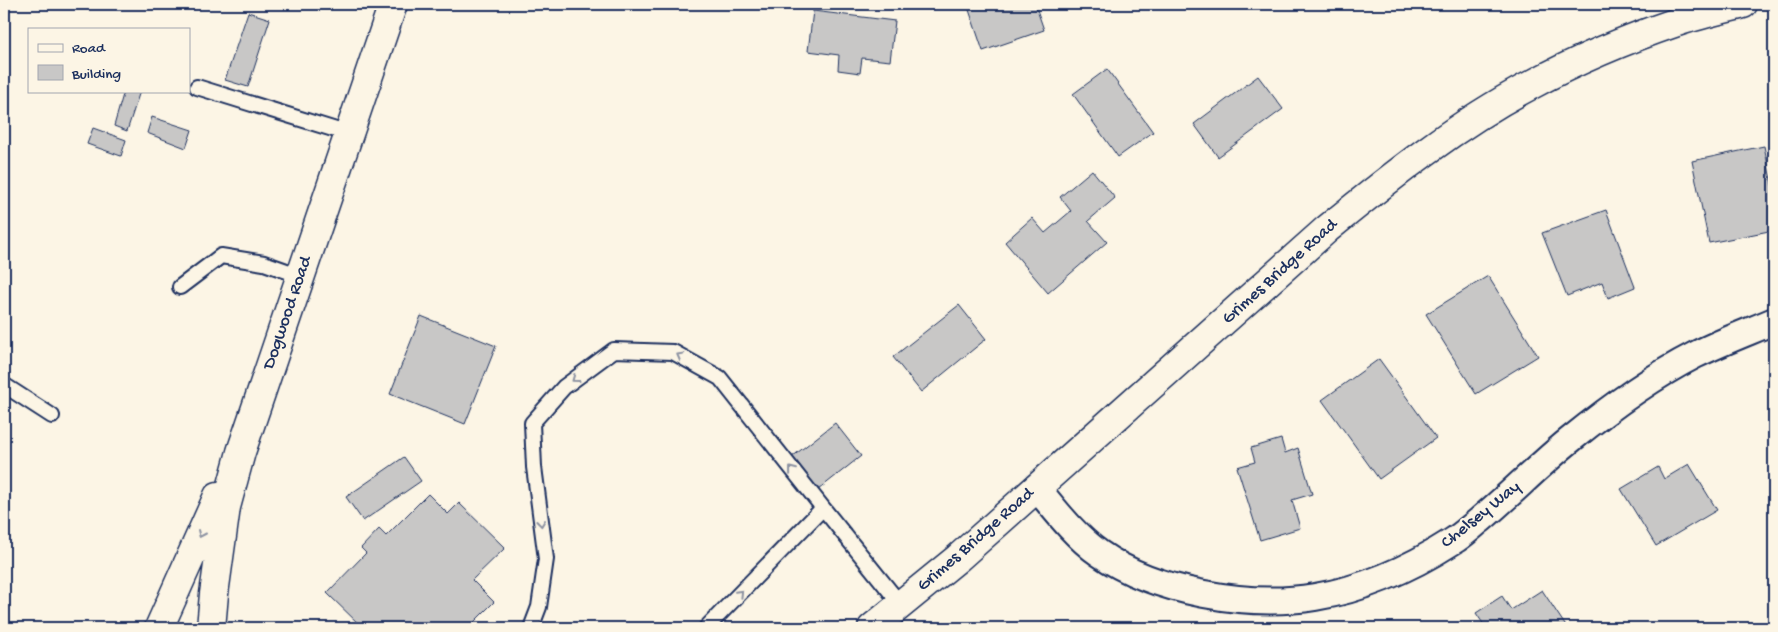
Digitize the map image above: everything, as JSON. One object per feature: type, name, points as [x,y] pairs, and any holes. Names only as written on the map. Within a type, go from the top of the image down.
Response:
[{"type":"street","name":"Dogwood Road","points":[[211,628],[226,507],[249,426],[393,4]]},
{"type":"street","name":"Grimes Bridge Road","points":[[872,628],[958,558],[1327,229],[1391,177],[1456,130],[1531,85],[1602,51],[1677,22],[1743,4]]},
{"type":"street","name":"Chelsey Way","points":[[1037,488],[1066,523],[1099,553],[1135,573],[1175,588],[1221,597],[1268,600],[1314,597],[1366,585],[1412,566],[1456,540],[1572,439],[1652,381],[1694,356],[1774,322]]},
{"type":"street","points":[[159,628],[249,426]]},
{"type":"lane","points":[[197,87],[349,134]]},
{"type":"lane","points":[[180,287],[221,256],[264,263],[301,276]]},
{"type":"lane","points":[[531,628],[539,607],[546,559],[534,467],[532,423],[564,387],[614,350],[673,352],[720,378],[901,605]]},
{"type":"lane","points":[[4,385],[52,416]]},
{"type":"lane","points":[[706,628],[823,508]]},
{"type":"building","points":[[967,4],[1035,4],[1044,30],[983,51]]},
{"type":"building","points":[[813,11],[895,21],[890,61],[862,58],[860,73],[838,70],[839,55],[808,51]]},
{"type":"building","points":[[248,12],[270,19],[248,87],[225,80]]},
{"type":"building","points":[[1107,69],[1153,132],[1118,157],[1073,94]]},
{"type":"building","points":[[1258,76],[1283,109],[1218,157],[1194,124]]},
{"type":"building","points":[[124,92],[140,92],[127,131],[114,126]]},
{"type":"building","points":[[152,117],[192,130],[186,148],[147,133]]},
{"type":"building","points":[[93,128],[126,140],[121,156],[87,144]]},
{"type":"building","points":[[1764,146],[1774,194],[1774,230],[1709,243],[1692,161]]},
{"type":"building","points":[[1092,170],[1115,198],[1088,221],[1107,242],[1048,293],[1005,242],[1032,218],[1045,233],[1071,211],[1060,197]]},
{"type":"building","points":[[1606,210],[1635,287],[1608,298],[1602,282],[1567,296],[1542,233]]},
{"type":"building","points":[[1488,276],[1538,356],[1476,394],[1426,314]]},
{"type":"building","points":[[959,305],[986,339],[921,392],[893,357]]},
{"type":"building","points":[[421,316],[496,346],[465,424],[390,394]]},
{"type":"building","points":[[1379,359],[1436,438],[1379,479],[1322,400]]},
{"type":"building","points":[[835,423],[861,456],[818,490],[792,457]]},
{"type":"building","points":[[1281,439],[1285,453],[1298,448],[1312,494],[1292,500],[1300,528],[1260,540],[1237,467],[1255,462],[1251,448]]},
{"type":"building","points":[[404,457],[421,481],[363,521],[346,497]]},
{"type":"building","points":[[1689,464],[1717,510],[1656,546],[1621,489],[1658,467],[1664,479]]},
{"type":"building","points":[[428,494],[448,514],[459,503],[505,548],[472,580],[494,602],[468,628],[433,628],[429,624],[424,628],[363,628],[327,593],[366,553],[361,548],[379,529],[386,536]]},
{"type":"building","points":[[1542,590],[1567,628],[1486,628],[1476,613],[1502,596],[1511,610]]}]
